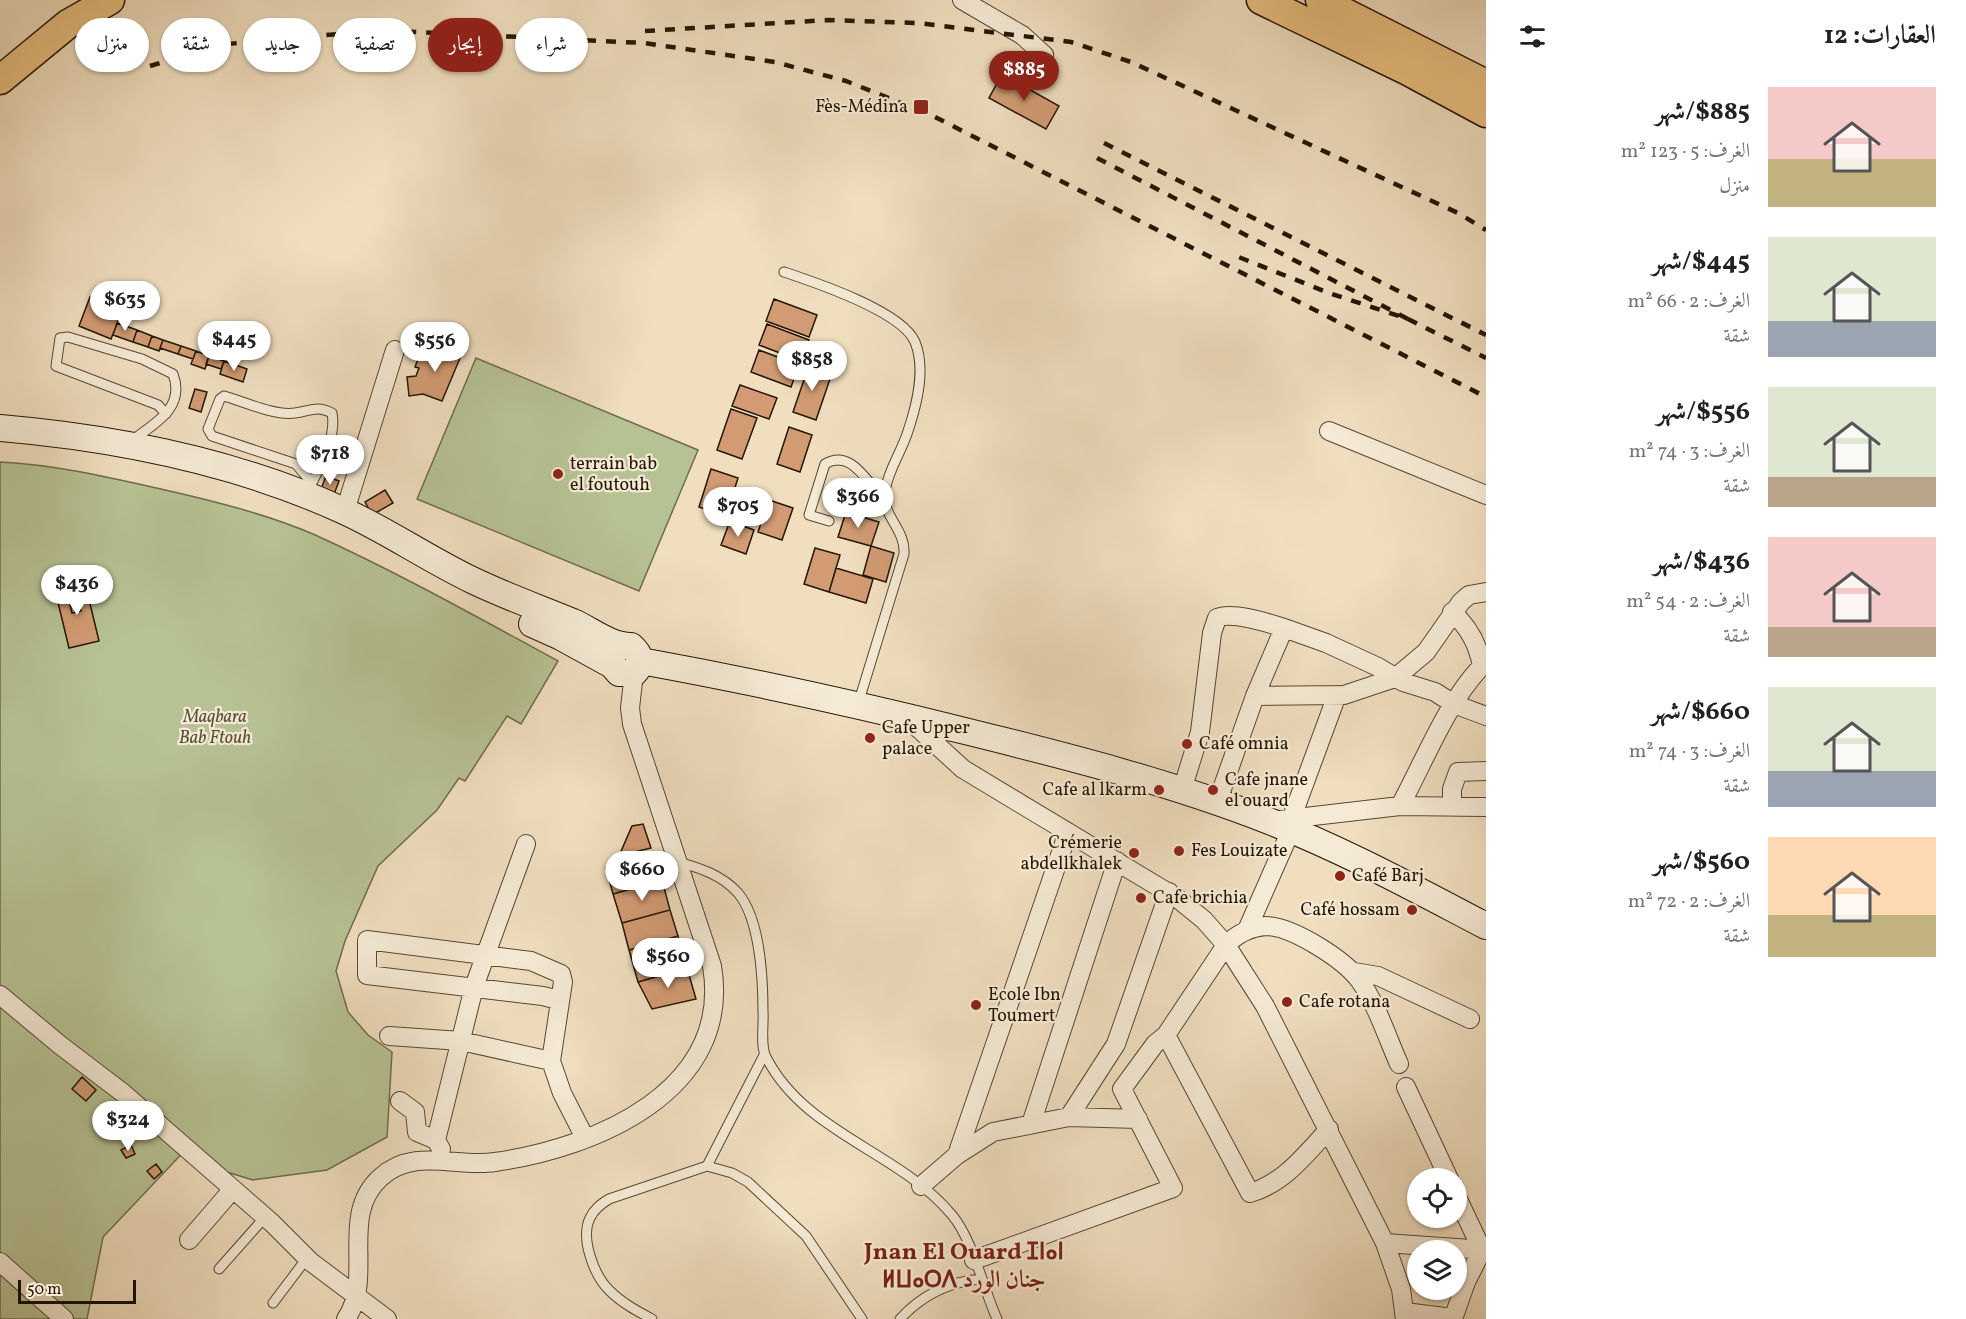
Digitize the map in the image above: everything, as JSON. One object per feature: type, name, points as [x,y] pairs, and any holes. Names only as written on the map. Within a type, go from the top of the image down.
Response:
[{"type":"main road","points":[[0,54],[69,0]]},
{"type":"main road","points":[[0,80],[68,24],[110,0]]},
{"type":"main road","points":[[1261,0],[1408,71],[1486,114]]},
{"type":"main road","points":[[1320,0],[1486,84]]},
{"type":"street","points":[[962,0],[1022,35],[1044,55],[1036,72]]},
{"type":"street","points":[[345,511],[395,350]]},
{"type":"street","points":[[0,428],[126,444],[251,490],[306,496],[345,511],[470,579],[573,622],[624,663],[632,724],[712,966],[714,988],[710,1022],[695,1057],[671,1090],[640,1112],[585,1138],[543,1152],[493,1162],[420,1160],[404,1163],[380,1178],[372,1188],[359,1221],[357,1296],[346,1319]]},
{"type":"street","points":[[1329,431],[1486,495]]},
{"type":"street","points":[[0,445],[164,458]]},
{"type":"street","points":[[306,496],[464,591],[561,637],[624,663],[858,704],[1041,750],[1182,790],[1284,823],[1486,926]]},
{"type":"street","points":[[1255,696],[1337,695],[1395,678],[1426,652],[1452,612],[1469,595],[1486,592]]},
{"type":"street","points":[[1400,806],[1455,704],[1484,666],[1464,623],[1452,612]]},
{"type":"street","points":[[1182,790],[1200,732],[1212,633],[1217,618],[1223,616],[1257,620],[1326,643],[1378,667],[1395,678],[1435,692],[1455,704],[1486,716]]},
{"type":"street","points":[[1217,803],[1255,696],[1284,628]]},
{"type":"street","points":[[1247,930],[1284,823],[1337,695]]},
{"type":"street","points":[[905,716],[963,769],[1169,892],[1192,909],[1226,945],[1265,1005],[1329,1129],[1395,1267],[1405,1315],[1453,1319],[1484,1250]]},
{"type":"street","points":[[1452,806],[1452,789],[1458,772],[1486,771]]},
{"type":"street","points":[[1284,823],[1400,806],[1486,807]]},
{"type":"street","points":[[957,1155],[1068,832]]},
{"type":"street","points":[[436,1140],[474,987],[526,844]]},
{"type":"street","points":[[1031,1125],[1118,861]]},
{"type":"street","points":[[1069,1118],[1116,1044],[1169,892]]},
{"type":"street","points":[[1122,1089],[1155,1044],[1166,1035],[1226,945],[1239,933],[1264,926],[1285,931],[1337,958],[1354,972],[1367,991],[1399,1064]]},
{"type":"street","points":[[558,1000],[474,987],[367,975],[367,940],[531,961],[550,967],[561,974],[563,982],[558,1000],[551,1061],[562,1093],[585,1138]]},
{"type":"street","points":[[1354,972],[1378,976],[1470,1019]]},
{"type":"street","points":[[0,995],[123,1093],[265,1217],[307,1257],[386,1319]]},
{"type":"street","points":[[1166,1035],[1250,1192],[1265,1189],[1292,1169],[1329,1129]]},
{"type":"street","points":[[389,1036],[461,1041],[551,1061]]},
{"type":"street","points":[[974,1260],[1173,1188],[1122,1089],[1097,1076]]},
{"type":"street","points":[[1406,1087],[1444,1168]]},
{"type":"street","points":[[400,1101],[415,1112],[417,1132],[436,1140],[447,1161]]},
{"type":"street","points":[[921,1186],[957,1155],[993,1132],[1069,1118],[1138,1119]]},
{"type":"street","points":[[189,1240],[233,1189]]},
{"type":"street","points":[[1467,1217],[1484,1250]]},
{"type":"street","points":[[1384,1243],[1484,1250]]},
{"type":"street","points":[[0,1262],[64,1319]]},
{"type":"lane","points":[[784,272],[851,295],[894,322],[914,339],[920,359],[918,388],[908,432],[885,488],[884,499],[886,509],[904,538],[904,554],[858,704]]},
{"type":"lane","points":[[126,444],[166,414],[177,385],[173,374],[142,360],[68,337],[60,338],[56,366],[158,405],[166,414]]},
{"type":"lane","points":[[224,396],[272,410],[295,413],[305,408],[321,408],[332,413],[334,425],[320,468],[306,496],[296,465],[212,436],[208,429],[220,399],[224,396]]},
{"type":"lane","points":[[828,521],[809,515],[825,464],[834,458],[844,459],[854,465],[884,499]]},
{"type":"lane","points":[[676,861],[703,869],[726,882],[738,893],[749,913],[755,933],[763,995],[764,1055],[707,1166]]},
{"type":"lane","points":[[764,1055],[791,1093],[807,1110],[921,1186],[953,1216],[974,1260],[997,1319]]},
{"type":"lane","points":[[652,1319],[634,1310],[609,1290],[598,1276],[588,1245],[588,1220],[595,1209],[609,1199],[707,1166],[732,1173],[748,1182],[806,1236],[862,1319]]},
{"type":"lane","points":[[219,1269],[265,1217]]},
{"type":"lane","points":[[273,1303],[307,1257]]},
{"type":"lane","points":[[900,1319],[913,1305],[950,1284],[980,1279]]},
{"type":"green space","name":"terrain bab el foutouh","points":[[476,358],[698,450],[639,591],[417,499]]},
{"type":"green space","name":"Maqbara Bab Ftouh","points":[[0,462],[66,469],[109,478],[209,501],[279,521],[313,534],[437,595],[558,661],[521,724],[507,716],[465,781],[459,778],[437,810],[378,866],[345,941],[336,971],[348,1012],[368,1035],[392,1052],[387,1137],[327,1170],[253,1180],[220,1170],[191,1144],[103,1237],[87,1319],[0,1319]]},
{"type":"building","points":[[1002,74],[1059,106],[1046,129],[989,98]]},
{"type":"building","points":[[90,297],[123,309],[111,339],[79,326]]},
{"type":"building","points":[[774,299],[817,315],[809,337],[766,321]]},
{"type":"building","points":[[117,323],[137,330],[133,342],[113,335]]},
{"type":"building","points":[[767,324],[809,340],[801,361],[759,345]]},
{"type":"building","points":[[137,330],[152,336],[148,347],[133,342]]},
{"type":"building","points":[[152,336],[163,340],[159,351],[148,347]]},
{"type":"building","points":[[163,340],[181,346],[178,354],[160,348]]},
{"type":"building","points":[[442,342],[463,351],[442,401],[423,394],[409,396],[407,377],[416,376],[419,368],[415,367],[420,354],[435,359]]},
{"type":"building","points":[[181,346],[196,351],[193,359],[178,354]]},
{"type":"building","points":[[759,350],[799,365],[791,387],[751,372]]},
{"type":"building","points":[[196,351],[209,356],[205,369],[191,364]]},
{"type":"building","points":[[209,356],[224,361],[221,369],[206,364]]},
{"type":"building","points":[[224,361],[247,369],[243,382],[220,374]]},
{"type":"building","points":[[809,365],[832,373],[816,420],[793,412]]},
{"type":"building","points":[[740,385],[777,398],[769,419],[732,406]]},
{"type":"building","points":[[195,389],[207,392],[201,412],[189,408]]},
{"type":"building","points":[[731,409],[757,418],[742,459],[717,450]]},
{"type":"building","points":[[789,427],[812,435],[800,472],[777,464]]},
{"type":"building","points":[[711,469],[738,478],[726,516],[699,507]]},
{"type":"building","points":[[326,476],[339,481],[333,497],[320,492]]},
{"type":"building","points":[[385,490],[393,503],[372,515],[365,502]]},
{"type":"building","points":[[769,500],[793,508],[782,540],[758,532]]},
{"type":"building","points":[[846,512],[879,522],[871,546],[838,537]]},
{"type":"building","points":[[730,521],[754,530],[746,554],[721,545]]},
{"type":"building","points":[[871,546],[894,553],[886,582],[863,575]]},
{"type":"building","points":[[815,548],[840,555],[829,592],[804,584]]},
{"type":"building","points":[[836,568],[873,579],[866,603],[829,592]]},
{"type":"building","points":[[85,583],[99,641],[69,648],[55,590]],"holes":[[[78,598],[81,611],[72,613],[69,600]]]},
{"type":"building","points":[[643,824],[651,848],[619,856],[632,826]]},
{"type":"building","points":[[655,854],[662,880],[613,894],[606,868]]},
{"type":"building","points":[[662,880],[670,910],[622,923],[613,894]]},
{"type":"building","points":[[670,910],[678,936],[629,950],[622,923]]},
{"type":"building","points":[[678,936],[687,968],[638,982],[629,950]]},
{"type":"building","points":[[687,968],[696,999],[652,1009],[638,982]]},
{"type":"building","points":[[82,1077],[96,1090],[86,1101],[72,1089]]},
{"type":"building","points":[[131,1145],[135,1154],[126,1158],[121,1150]]},
{"type":"building","points":[[156,1164],[162,1172],[154,1179],[147,1171]]},
{"type":"railway","points":[[645,31],[828,20],[918,23],[1071,42],[1131,62],[1458,213],[1486,230]]},
{"type":"railway","points":[[150,66],[218,45],[308,36],[394,31],[644,43],[775,62],[846,81],[931,115],[1486,397]]},
{"type":"railway","points":[[1104,143],[1486,335]]},
{"type":"railway","points":[[1097,158],[1408,319],[1329,293],[1236,256]]},
{"type":"railway","points":[[1408,319],[1486,358]]},
{"type":"place","name":"Fès-Médina","points":[[921,107]]},
{"type":"place","name":"terrain bab el foutouh","points":[[558,474]]},
{"type":"place","name":"Cafe Upper palace","points":[[870,738]]},
{"type":"place","name":"Café omnia","points":[[1187,744]]},
{"type":"place","name":"Cafe al lkarm","points":[[1159,790]]},
{"type":"place","name":"Cafe jnane el ouard","points":[[1213,790]]},
{"type":"place","name":"Fes Louizate","points":[[1179,851]]},
{"type":"place","name":"Crémerie abdellkhalek","points":[[1134,853]]},
{"type":"place","name":"Café Barj","points":[[1340,876]]},
{"type":"place","name":"Cafe brichia","points":[[1141,898]]},
{"type":"place","name":"Café hossam","points":[[1412,910]]},
{"type":"place","name":"Cafe rotana","points":[[1287,1002]]},
{"type":"place","name":"Ecole Ibn Toumert","points":[[976,1005]]},
{"type":"district","name":"Jnan El Ouard ⵊⵏⴰⵏ ⵍⵡⴰⵔⴷ جنان الورد","points":[[964,1267]]}]
